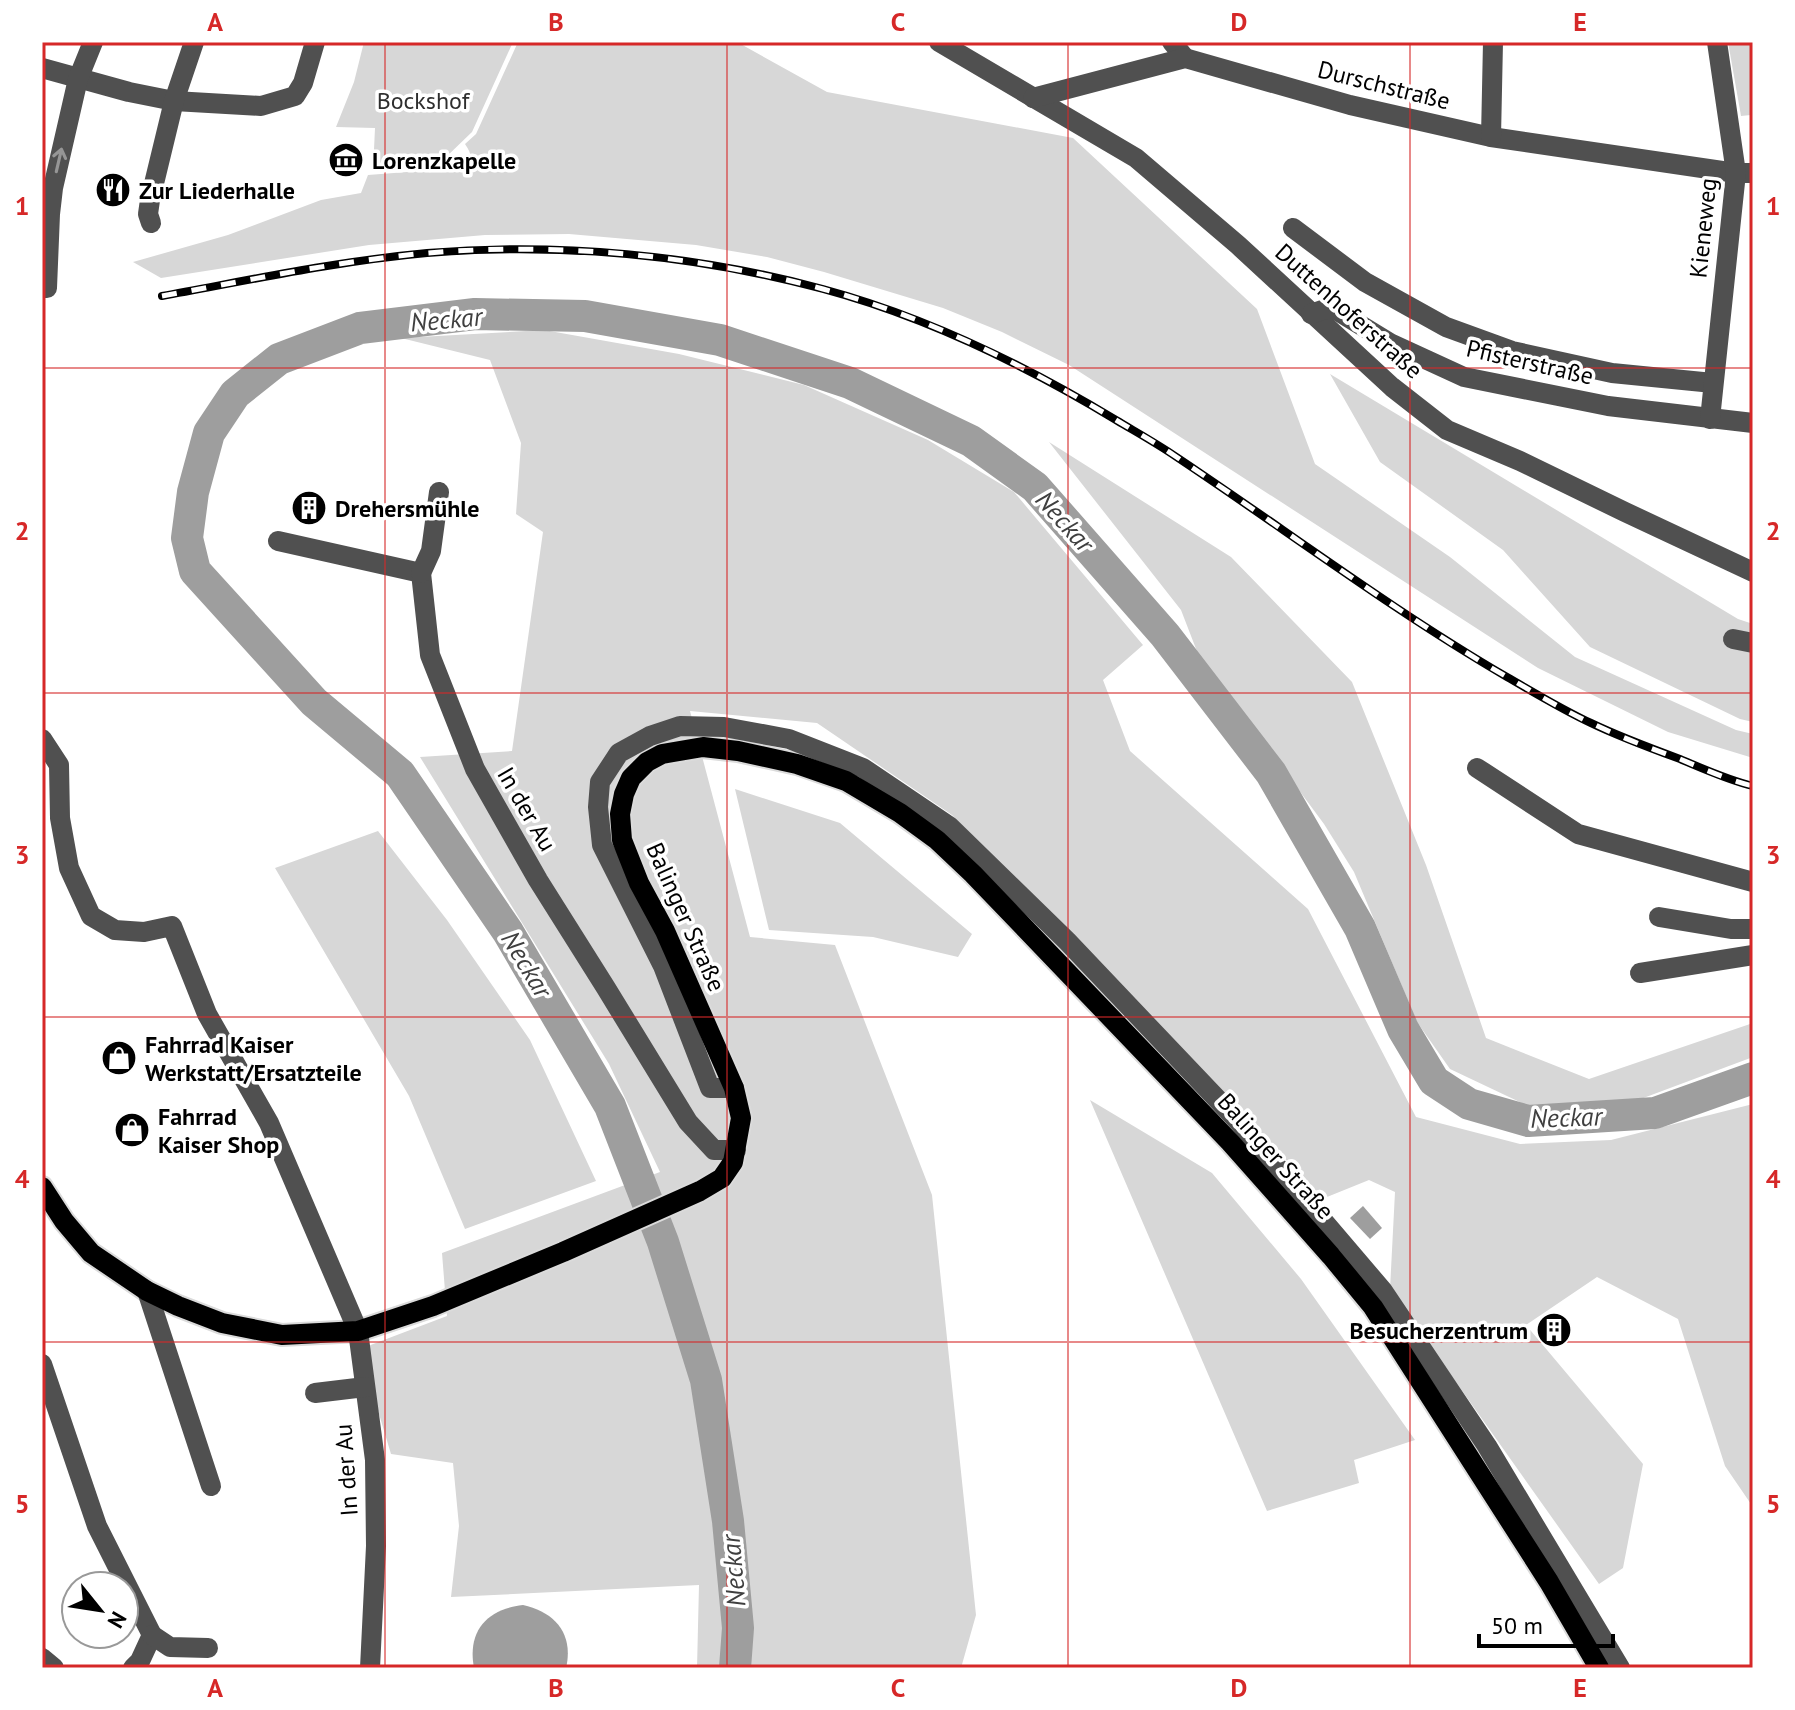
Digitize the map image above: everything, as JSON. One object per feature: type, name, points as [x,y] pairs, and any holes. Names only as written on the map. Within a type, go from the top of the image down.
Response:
[{"type":"main road","name":"Balinger Straße","points":[[42,1187],[64,1221],[91,1253],[147,1291],[222,1323],[282,1335],[358,1331],[433,1306],[700,1191],[722,1178],[733,1162],[741,1118],[734,1088],[622,840],[620,814],[624,794],[631,778],[647,762],[662,754],[703,747],[797,764],[846,781],[937,840],[1230,1142],[1373,1307],[1549,1582],[1599,1668]]},
{"type":"street","points":[[42,288],[47,288],[53,188],[78,79],[93,42]]},
{"type":"street","points":[[151,223],[148,214],[174,101],[194,42]]},
{"type":"street","points":[[42,68],[174,101],[261,106],[295,96],[303,83],[315,42]]},
{"type":"street","name":"Duttenhoferstraße","points":[[939,42],[1136,158],[1238,245],[1392,387],[1447,430],[1520,461],[1753,572]]},
{"type":"street","points":[[1491,137],[1493,42]]},
{"type":"street","name":"Kieneweg","points":[[1710,419],[1746,173],[1717,42]]},
{"type":"street","name":"Durschstraße","points":[[1033,98],[1178,50],[1350,105],[1491,137],[1746,173]]},
{"type":"street","points":[[1293,228],[1365,282],[1446,327],[1512,351],[1612,373],[1713,383]]},
{"type":"street","name":"Pfisterstraße","points":[[1311,314],[1331,307],[1390,343],[1464,377],[1608,406],[1753,423]]},
{"type":"street","points":[[278,541],[421,573],[431,551],[439,492]]},
{"type":"street","name":"In der Au","points":[[421,573],[430,655],[475,769],[538,880],[688,1122],[714,1150],[736,1150]]},
{"type":"street","points":[[734,1088],[710,1088],[663,966],[602,845],[598,807],[600,782],[619,753],[650,736],[680,726],[724,727],[789,739],[863,768],[949,826],[1067,941],[1239,1122],[1383,1291],[1487,1446],[1620,1668]]},
{"type":"street","name":"In der Au","points":[[42,739],[59,765],[60,818],[69,868],[91,916],[115,930],[144,932],[172,926],[207,1014],[269,1123],[358,1331],[375,1460],[376,1546],[370,1668]]},
{"type":"street","points":[[1477,768],[1578,834],[1753,882]]},
{"type":"street","points":[[1659,917],[1731,929],[1753,929]]},
{"type":"street","points":[[1640,973],[1753,955]]},
{"type":"street","points":[[147,1291],[211,1486]]},
{"type":"street","points":[[42,1364],[97,1526],[152,1635],[170,1647],[208,1648]]},
{"type":"street","points":[[315,1393],[365,1387]]},
{"type":"street","points":[[133,1668],[140,1661],[152,1635]]},
{"type":"street","points":[[42,1658],[54,1668]]},
{"type":"green space","name":"Bockshof","points":[[364,42],[513,42],[472,132],[444,159],[406,168],[373,171],[375,128],[336,127],[354,82]]},
{"type":"green space","points":[[518,42],[737,42],[827,92],[1073,138],[1257,309],[1315,464],[1450,557],[1575,657],[1736,730],[1753,734],[1753,758],[1668,732],[1538,668],[1069,365],[1002,332],[943,308],[767,257],[696,245],[569,234],[485,235],[369,245],[161,278],[133,262],[228,235],[321,200],[361,193],[368,175],[407,172],[445,163],[452,168],[463,169],[471,158],[465,144],[476,134]]},
{"type":"green space","points":[[1728,42],[1753,42],[1751,115],[1741,116]]},
{"type":"green space","points":[[544,330],[679,354],[804,385],[928,440],[1014,492],[1143,645],[1103,680],[1130,751],[1308,909],[1416,1117],[1520,1144],[1611,1140],[1753,1104],[1753,1507],[1725,1466],[1678,1319],[1597,1277],[1526,1325],[1643,1464],[1623,1568],[1599,1584],[1390,1289],[1395,1192],[1369,1180],[1322,1199],[1227,1096],[952,815],[817,723],[690,711],[750,937],[835,945],[932,1195],[976,1615],[961,1668],[697,1668],[699,1585],[451,1597],[459,1526],[453,1463],[391,1454],[367,1374],[368,1346],[447,1316],[442,1253],[660,1172],[609,1064],[420,757],[512,751],[543,532],[516,514],[521,443],[490,360],[401,338]]},
{"type":"green space","points":[[1330,374],[1738,619],[1753,624],[1753,722],[1740,719],[1590,647],[1503,550],[1380,462]]},
{"type":"green space","points":[[1049,442],[1231,557],[1352,682],[1426,865],[1486,1038],[1589,1079],[1753,1023],[1753,1057],[1638,1100],[1530,1107],[1450,1069],[1417,1022],[1354,872],[1324,824],[1198,654],[1181,610]]},
{"type":"green space","points":[[735,789],[840,823],[972,934],[958,957],[873,937],[769,930]]},
{"type":"green space","points":[[378,831],[447,920],[530,1040],[596,1181],[465,1229],[409,1096],[275,868]]},
{"type":"green space","points":[[1090,1100],[1212,1173],[1301,1279],[1415,1440],[1354,1460],[1359,1483],[1267,1511]]},
{"type":"shaded area","points":[[1363,1206],[1382,1228],[1370,1239],[1350,1218]]},
{"type":"shaded area","points":[[523,1605],[544,1613],[560,1626],[567,1645],[566,1668],[474,1668],[474,1643],[482,1624],[499,1611]]},
{"type":"waterway","name":"Neckar","points":[[735,1668],[738,1628],[728,1521],[706,1380],[663,1242],[610,1106],[508,932],[400,774],[314,702],[195,571],[187,538],[193,492],[209,433],[235,394],[279,359],[360,328],[475,314],[585,316],[720,340],[850,383],[971,441],[1035,487],[1165,635],[1271,773],[1360,928],[1403,1029],[1434,1081],[1469,1104],[1528,1121],[1655,1113],[1753,1078]]},
{"type":"railway","points":[[162,296],[394,256],[527,249],[627,254],[726,267],[862,300],[974,344],[1082,400],[1168,451],[1422,625],[1560,707],[1624,738],[1753,786]]},
{"type":"place","name":"Lorenzkapelle","points":[[346,160]]},
{"type":"place","name":"Zur Liederhalle","points":[[113,190]]},
{"type":"place","name":"Drehersmühle","points":[[309,508]]},
{"type":"place","name":"Fahrrad Kaiser Werkstatt/Ersatzteile","points":[[119,1058]]},
{"type":"place","name":"Fahrrad Kaiser Shop","points":[[132,1130]]},
{"type":"place","name":"Besucherzentrum","points":[[1554,1330]]}]
